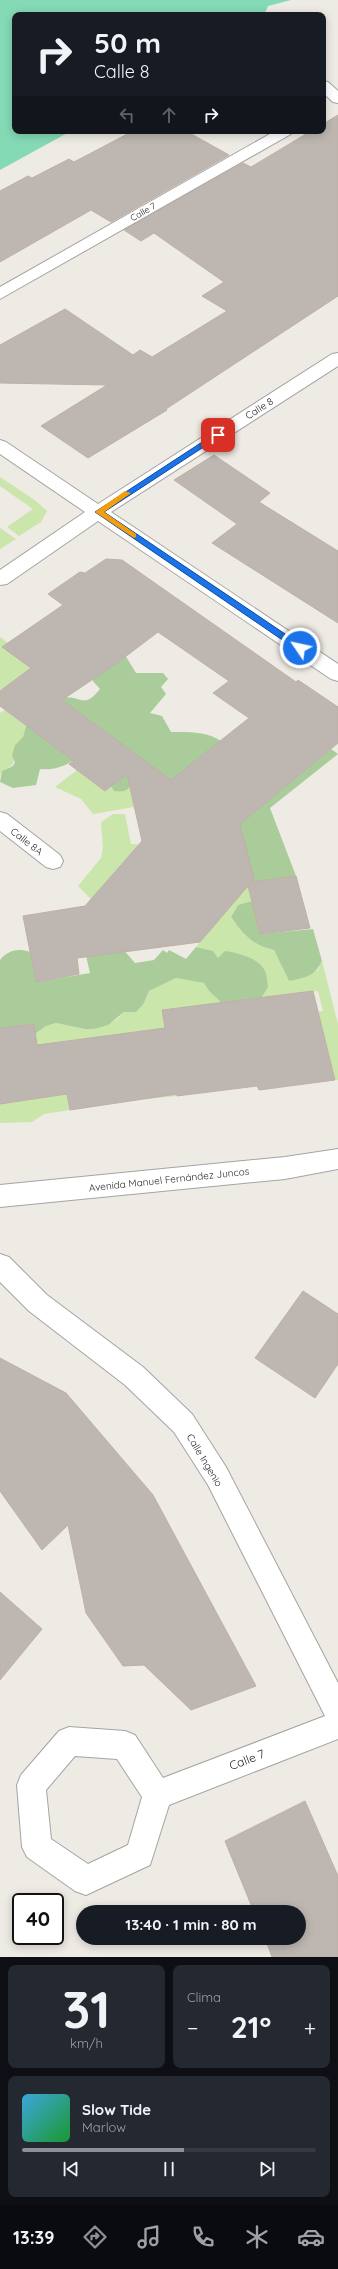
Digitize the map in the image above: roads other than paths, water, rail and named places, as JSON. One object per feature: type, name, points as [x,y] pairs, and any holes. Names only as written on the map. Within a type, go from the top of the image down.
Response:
[{"type":"street","points":[[326,89],[335,102]]},
{"type":"street","name":"Calle 7","points":[[0,294],[281,134]]},
{"type":"street","name":"Calle 8","points":[[0,579],[98,512],[338,358]]},
{"type":"street","points":[[0,446],[338,674]]},
{"type":"street","name":"Calle 8A","points":[[0,820],[53,861]]},
{"type":"street","name":"Avenida Manuel Fernández Juncos","points":[[0,1196],[285,1168],[338,1159]]},
{"type":"street","name":"Calle Ingenio","points":[[0,1265],[38,1303],[134,1376],[183,1423],[217,1476],[338,1712]]},
{"type":"street","name":"Calle 7","points":[[157,1795],[338,1725]]},
{"type":"street","points":[[69,1741],[125,1745],[157,1795],[140,1855],[86,1880],[37,1848],[31,1785],[69,1741]]}]
